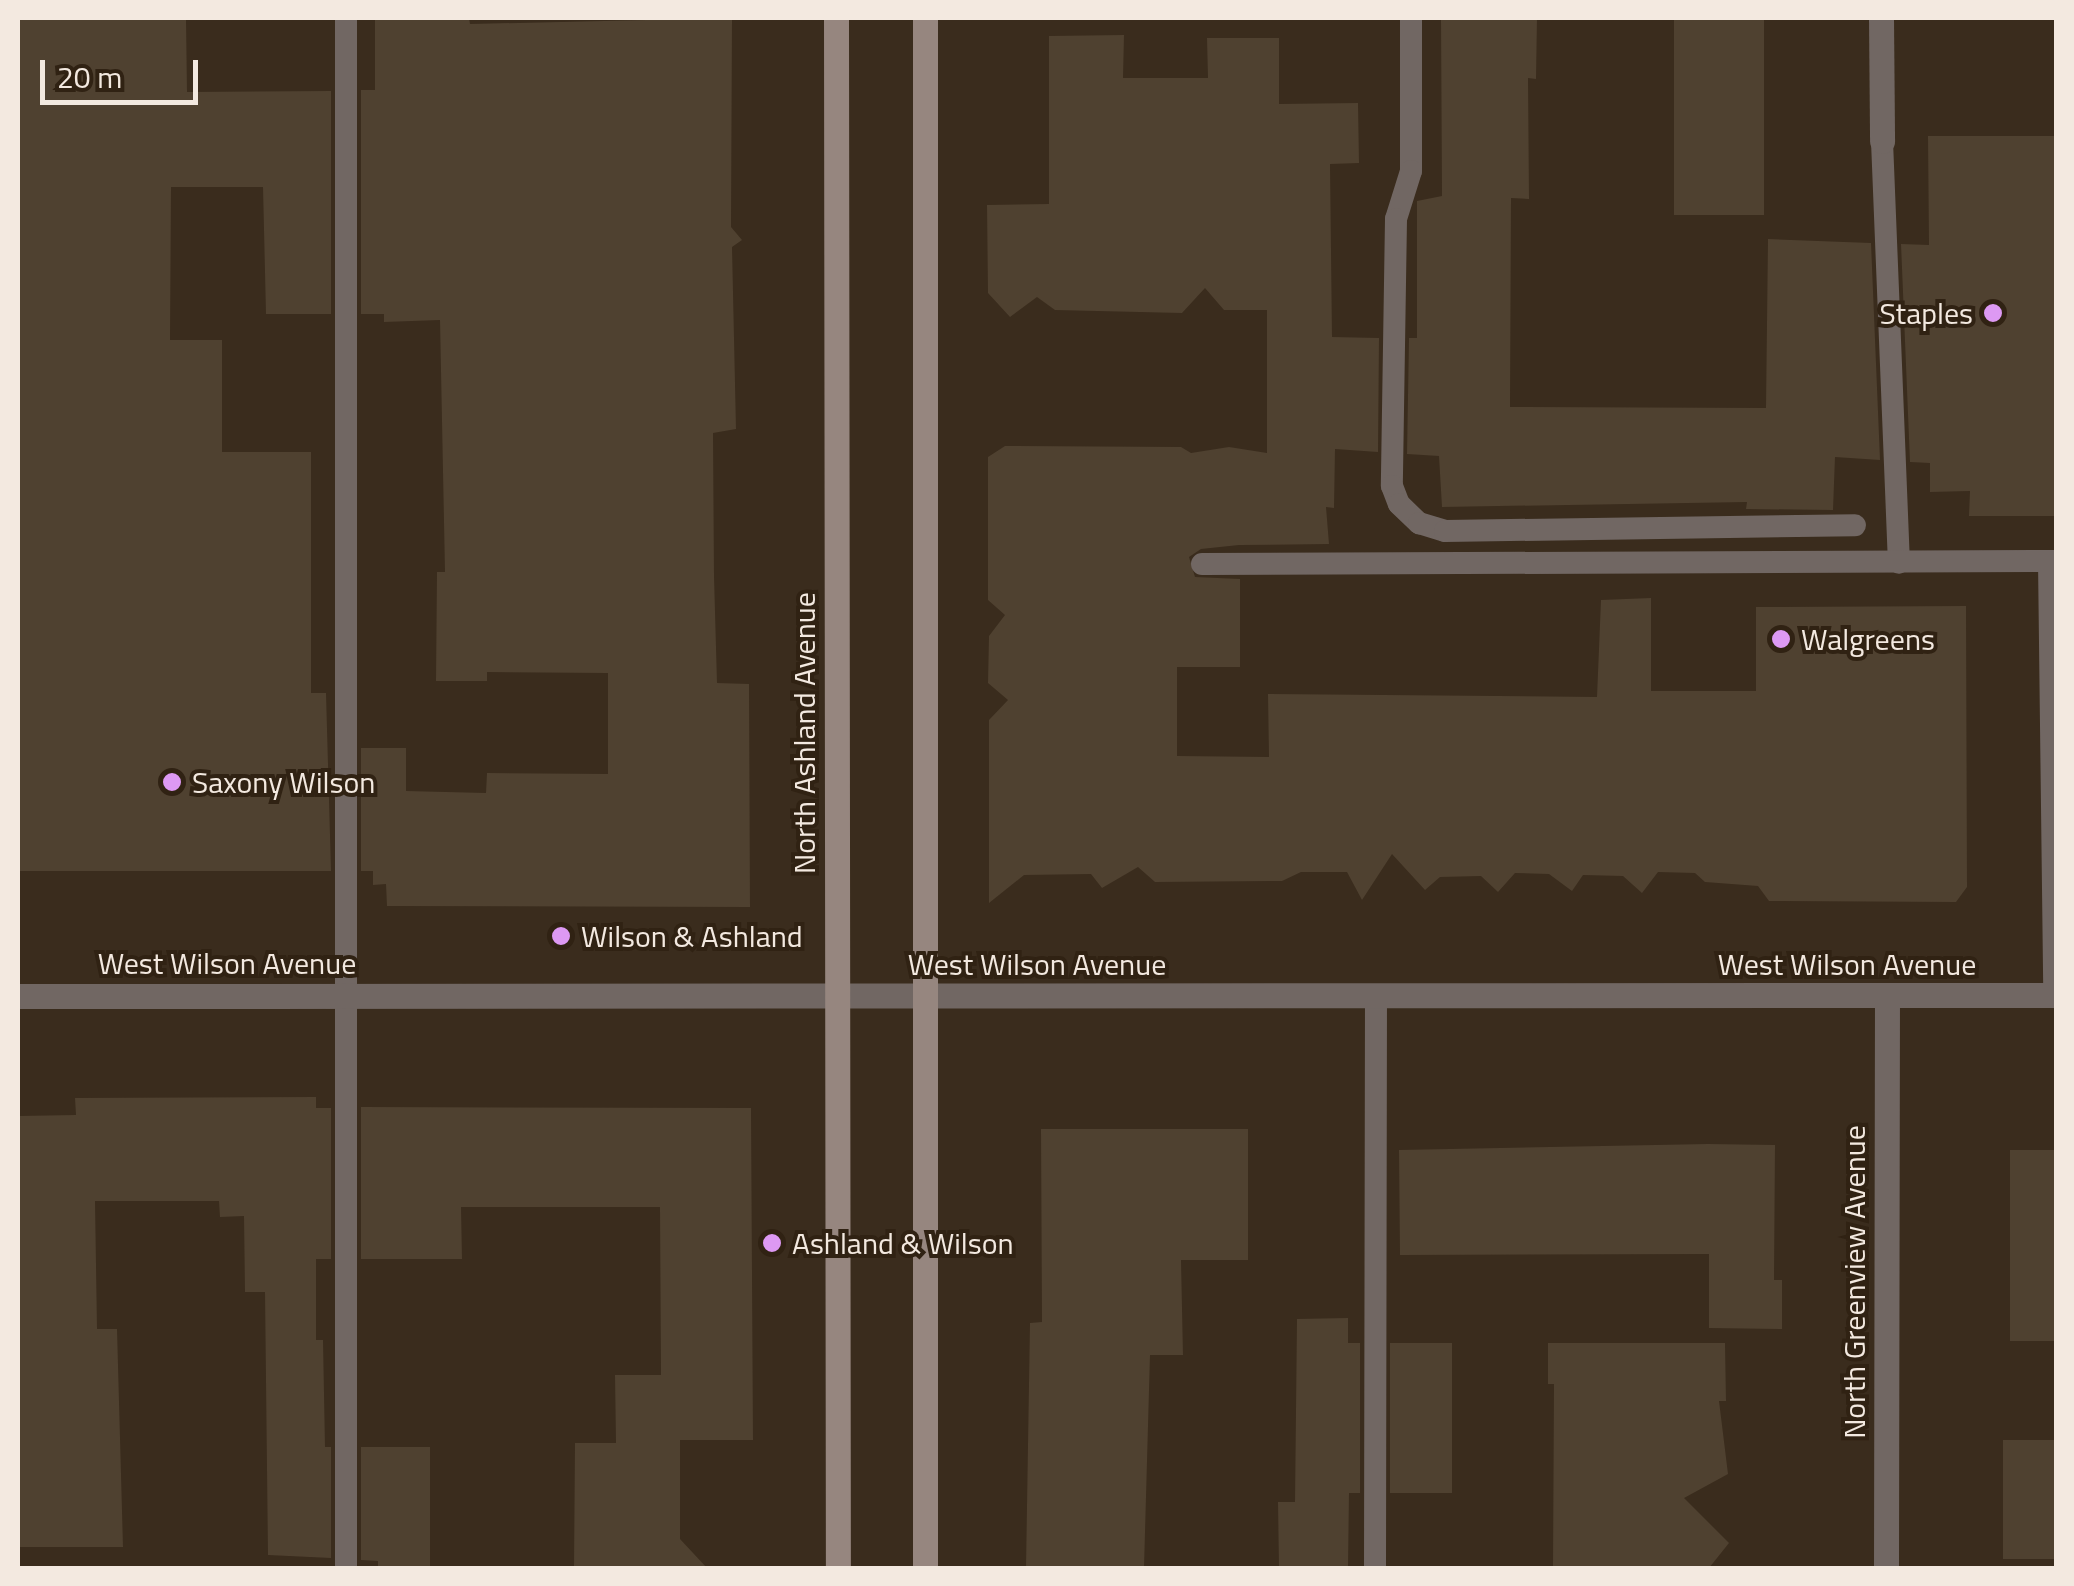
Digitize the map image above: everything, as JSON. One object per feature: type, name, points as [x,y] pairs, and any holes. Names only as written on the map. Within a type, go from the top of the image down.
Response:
[{"type":"main road","name":"North Ashland Avenue","points":[[836,18],[838,1568]]},
{"type":"main road","points":[[925,18],[925,1568]]},
{"type":"street","points":[[1882,18],[1882,141]]},
{"type":"street","name":"West Wilson Avenue","points":[[18,996],[2055,995]]},
{"type":"street","name":"North Greenview Avenue","points":[[1886,1568],[1887,996]]},
{"type":"lane","points":[[346,18],[346,1568]]},
{"type":"lane","points":[[1411,18],[1411,171],[1396,218],[1392,486],[1399,504],[1420,523],[1445,530],[1855,526]]},
{"type":"lane","points":[[1882,141],[1899,563]]},
{"type":"lane","points":[[1202,564],[2053,561],[2055,995]]},
{"type":"lane","points":[[1376,998],[1376,1568]]},
{"type":"building","points":[[18,18],[186,18],[187,92],[331,91],[331,314],[266,314],[263,187],[171,187],[170,340],[222,340],[222,452],[311,452],[311,693],[326,693],[331,871],[18,871]]},
{"type":"building","points":[[375,18],[469,18],[470,24],[732,18],[731,227],[742,240],[732,247],[736,429],[713,433],[714,576],[717,683],[749,684],[750,907],[387,906],[386,884],[373,885],[373,871],[361,871],[361,748],[406,748],[406,791],[486,793],[487,773],[608,774],[608,673],[487,672],[487,681],[436,681],[437,572],[445,572],[440,320],[384,322],[384,314],[361,314],[361,90],[375,90]]},
{"type":"building","points":[[1441,18],[1537,18],[1536,79],[1528,78],[1529,199],[1511,198],[1510,407],[1766,408],[1768,239],[1871,243],[1880,460],[1835,457],[1833,510],[1746,509],[1747,502],[1442,507],[1439,456],[1407,454],[1409,338],[1417,338],[1417,201],[1442,196]]},
{"type":"building","points":[[1674,18],[1764,18],[1764,215],[1674,215]]},
{"type":"building","points":[[1124,35],[1123,78],[1208,78],[1207,38],[1279,38],[1279,104],[1358,103],[1359,163],[1330,164],[1332,337],[1379,338],[1378,452],[1335,449],[1334,508],[1326,507],[1329,544],[1239,545],[1201,549],[1189,557],[1195,577],[1240,579],[1240,667],[1177,667],[1177,756],[1269,757],[1268,694],[1597,697],[1601,600],[1651,598],[1651,691],[1756,691],[1756,607],[1966,606],[1967,887],[1956,902],[1769,901],[1758,886],[1705,882],[1695,873],[1658,872],[1642,893],[1623,876],[1583,875],[1572,891],[1549,874],[1515,873],[1498,892],[1481,876],[1440,877],[1425,890],[1392,854],[1362,900],[1347,872],[1301,872],[1282,881],[1155,882],[1138,867],[1102,888],[1091,874],[1024,875],[989,903],[989,720],[1008,700],[988,683],[989,636],[1005,615],[988,600],[988,457],[1005,446],[1181,447],[1191,453],[1229,447],[1267,453],[1267,310],[1224,310],[1205,288],[1182,313],[1055,310],[1037,297],[1010,317],[988,293],[987,205],[1049,204],[1049,36]]},
{"type":"building","name":"Staples","points":[[1928,136],[2056,136],[2056,516],[1969,516],[1970,491],[1930,492],[1930,463],[1910,462],[1901,244],[1929,245]]},
{"type":"building","points":[[316,1097],[316,1108],[331,1108],[331,1259],[316,1259],[316,1340],[323,1340],[325,1447],[331,1447],[331,1558],[268,1555],[265,1292],[245,1292],[244,1216],[220,1217],[219,1201],[95,1201],[97,1329],[117,1329],[123,1547],[18,1547],[18,1116],[76,1115],[75,1098]]},
{"type":"building","points":[[361,1107],[751,1108],[753,1440],[680,1440],[680,1539],[707,1568],[574,1568],[575,1443],[616,1443],[615,1375],[661,1375],[660,1207],[461,1207],[462,1259],[361,1259]]},
{"type":"building","points":[[1041,1129],[1248,1129],[1248,1260],[1181,1260],[1183,1355],[1150,1355],[1144,1568],[1026,1568],[1030,1323],[1042,1322]]},
{"type":"building","points":[[1775,1145],[1774,1280],[1782,1280],[1782,1329],[1709,1328],[1709,1254],[1400,1255],[1399,1150]]},
{"type":"building","points":[[2010,1150],[2056,1150],[2056,1341],[2010,1341]]},
{"type":"building","points":[[1348,1318],[1348,1343],[1360,1343],[1360,1493],[1349,1493],[1348,1568],[1279,1568],[1278,1502],[1295,1502],[1297,1319]]},
{"type":"building","points":[[1390,1343],[1452,1343],[1452,1493],[1390,1493]]},
{"type":"building","points":[[1548,1343],[1725,1343],[1726,1401],[1719,1401],[1728,1474],[1684,1498],[1729,1543],[1709,1568],[1553,1568],[1554,1384],[1548,1384]]},
{"type":"building","points":[[2003,1440],[2056,1440],[2056,1559],[2003,1559]]},
{"type":"building","points":[[361,1447],[430,1447],[430,1568],[378,1568],[378,1561],[361,1560]]},
{"type":"place","name":"Staples","points":[[1993,313]]},
{"type":"place","name":"Walgreens","points":[[1781,639]]},
{"type":"place","name":"Saxony Wilson","points":[[172,782]]},
{"type":"place","name":"Wilson & Ashland","points":[[561,936]]},
{"type":"place","name":"Ashland & Wilson","points":[[772,1243]]}]
